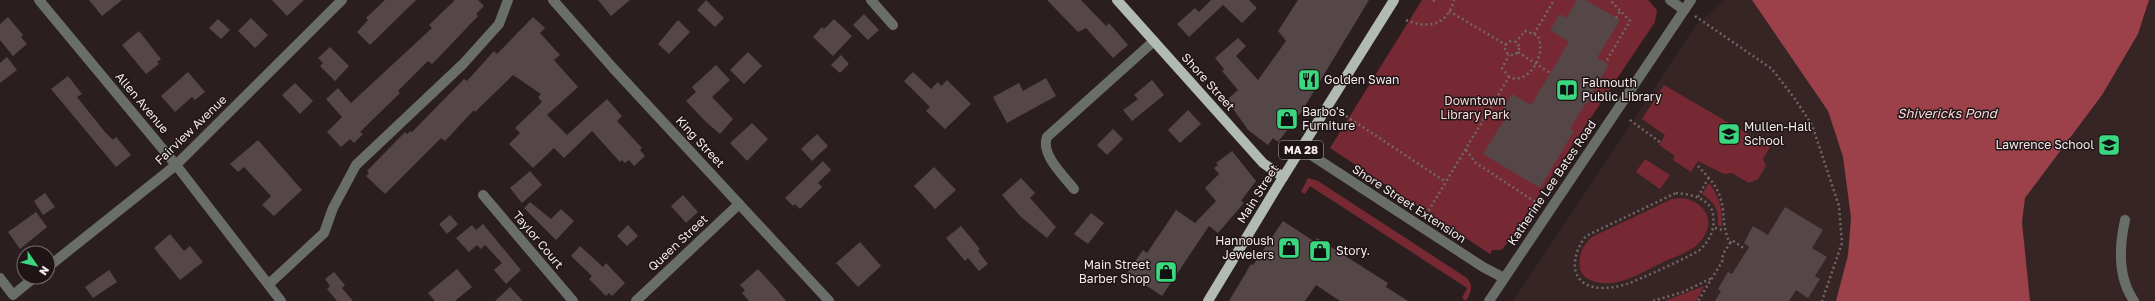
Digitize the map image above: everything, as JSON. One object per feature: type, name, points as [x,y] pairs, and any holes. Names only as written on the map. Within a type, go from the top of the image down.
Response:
[{"type":"main road","name":"Shore Street","points":[[1117,0],[1264,163],[1283,177]]},
{"type":"main road","name":"Main Street","points":[[1208,301],[1283,177],[1302,149],[1394,0]]},
{"type":"street","name":"Allen Avenue","points":[[39,0],[176,165],[281,301]]},
{"type":"street","name":"Fairview Avenue","points":[[56,261],[176,165],[342,0]]},
{"type":"street","points":[[269,284],[324,233],[333,208],[356,165],[463,64],[499,24],[508,0]]},
{"type":"street","name":"King Street","points":[[553,0],[739,204],[822,299]]},
{"type":"street","points":[[871,0],[893,25]]},
{"type":"street","points":[[1670,0],[1684,10]]},
{"type":"street","name":"Katherine Lee Bates Road","points":[[1489,301],[1691,0]]},
{"type":"street","points":[[1074,189],[1050,157],[1045,142],[1047,137],[1154,40]]},
{"type":"street","name":"Shore Street Extension","points":[[1302,149],[1483,267],[1504,278]]},
{"type":"street","name":"Taylor Court","points":[[483,195],[573,301]]},
{"type":"street","name":"Queen Street","points":[[636,301],[739,204]]},
{"type":"street","points":[[2125,220],[2121,246],[2123,275],[2134,301]]},
{"type":"street","points":[[0,278],[13,294],[25,285]]},
{"type":"path","points":[[1433,0],[1437,3]]},
{"type":"path","points":[[1406,20],[1426,26],[1444,18],[1454,0]]},
{"type":"path","points":[[1534,34],[1554,0]]},
{"type":"path","points":[[1607,60],[1630,22],[1610,0]]},
{"type":"path","points":[[1684,10],[1772,69],[1795,98],[1812,125],[1839,206],[1842,243],[1822,301]]},
{"type":"path","points":[[1449,11],[1506,45]]},
{"type":"path","points":[[1616,18],[1620,11]]},
{"type":"path","points":[[1509,55],[1502,68],[1509,77],[1513,78],[1524,76],[1536,64],[1540,47],[1538,37],[1526,31],[1516,42]]},
{"type":"path","points":[[1509,55],[1505,50],[1506,45],[1510,41],[1516,42]]},
{"type":"path","points":[[1516,42],[1519,48],[1518,52]]},
{"type":"path","points":[[1509,55],[1514,55],[1518,52]]},
{"type":"path","points":[[1518,52],[1550,73]]},
{"type":"path","points":[[1419,226],[1509,77]]},
{"type":"path","points":[[1346,116],[1446,182]]},
{"type":"path","points":[[1630,120],[1661,143]]},
{"type":"path","points":[[1466,150],[1476,163],[1549,211]]},
{"type":"path","points":[[1698,166],[1709,177],[1720,196],[1723,230],[1730,242]]},
{"type":"path","points":[[1698,197],[1709,177]]},
{"type":"path","points":[[1676,193],[1691,194],[1703,200],[1712,210],[1714,228],[1709,239],[1700,251],[1628,284],[1598,288],[1586,284],[1575,272],[1574,259],[1578,246],[1586,236],[1676,193]]},
{"type":"path","points":[[1714,228],[1723,230]]},
{"type":"path","points":[[1730,242],[1732,240],[1745,249]]},
{"type":"path","points":[[1698,301],[1722,262],[1723,254],[1730,242]]},
{"type":"path","points":[[1653,301],[1683,292],[1712,278]]},
{"type":"shaded area","name":"Mullen-Hall School","points":[[1724,0],[1752,0],[1828,111],[1843,157],[1851,218],[1848,255],[1836,301],[1513,301],[1697,24]]},
{"type":"shaded area","name":"Lawrence School","points":[[2149,0],[2155,0],[2155,301],[2030,301],[2022,222],[2025,198],[2102,95],[2138,34]]},
{"type":"green space","name":"Downtown Library Park","points":[[1422,0],[1648,0],[1657,10],[1655,22],[1505,246],[1501,250],[1492,250],[1490,254],[1330,148]]},
{"type":"green space","points":[[1664,85],[1760,141],[1765,138],[1769,141],[1770,147],[1763,159],[1766,166],[1758,179],[1749,183],[1732,173],[1724,174],[1698,161],[1691,172],[1673,160],[1675,156],[1659,145],[1665,135],[1642,119]]},
{"type":"green space","points":[[1645,159],[1670,175],[1660,189],[1636,172]]},
{"type":"green space","points":[[1308,178],[1318,181],[1467,278],[1471,290],[1466,301],[1462,298],[1467,288],[1310,186],[1305,194],[1301,192]]},
{"type":"green space","points":[[1709,183],[1716,193],[1720,203],[1722,226],[1718,226],[1718,216],[1715,207],[1702,194]]},
{"type":"green space","points":[[1684,198],[1699,205],[1704,210],[1707,217],[1707,230],[1703,238],[1694,248],[1638,275],[1619,282],[1599,283],[1585,277],[1580,269],[1580,256],[1583,248],[1592,237],[1672,199]]},
{"type":"green space","points":[[1704,286],[1696,301],[1665,301]]},
{"type":"water","name":"Shivericks Pond","points":[[1752,0],[2149,0],[2138,34],[2102,95],[2025,198],[2022,222],[2030,301],[1836,301],[1848,255],[1851,218],[1843,157],[1828,111]]},
{"type":"building","points":[[89,0],[122,0],[102,16]]},
{"type":"building","points":[[272,0],[304,0],[287,16]]},
{"type":"building","points":[[385,0],[416,0],[370,45],[357,32],[368,20],[366,18]]},
{"type":"building","points":[[455,0],[478,0],[484,6],[476,14],[478,16],[432,64],[428,61],[398,91],[400,93],[360,132],[363,134],[354,143],[350,139],[341,147],[327,132],[342,117],[326,99],[338,88],[351,103],[432,28],[429,25]]},
{"type":"building","points":[[598,0],[630,0],[611,16]]},
{"type":"building","points":[[706,0],[724,18],[715,27],[697,10]]},
{"type":"building","points":[[1047,0],[1081,0],[1106,26],[1109,23],[1128,45],[1113,58],[1086,28],[1078,32]]},
{"type":"building","points":[[1211,0],[1249,0],[1257,8],[1242,23],[1223,5],[1189,37],[1177,24],[1195,8],[1199,12]]},
{"type":"building","points":[[1298,0],[1369,0],[1302,111],[1278,142],[1273,138],[1268,145],[1248,130],[1227,100],[1238,90],[1222,71],[1224,69],[1215,58],[1238,38],[1246,46],[1236,56],[1258,80],[1286,41],[1278,31]]},
{"type":"building","name":"Falmouth Public Library","points":[[1577,0],[1586,0],[1620,20],[1597,58],[1609,64],[1586,105],[1585,104],[1570,129],[1574,131],[1540,188],[1483,154],[1508,114],[1502,110],[1512,94],[1531,105],[1569,42],[1550,30],[1560,14],[1566,18]]},
{"type":"building","points":[[864,14],[879,30],[868,40],[853,25]]},
{"type":"building","points":[[8,17],[23,35],[21,37],[27,44],[13,56],[0,40],[0,24]]},
{"type":"building","points":[[533,17],[545,28],[540,33],[560,55],[554,60],[578,87],[547,115],[567,135],[607,99],[622,116],[617,121],[642,148],[640,150],[645,156],[634,166],[629,160],[625,163],[622,160],[620,162],[592,131],[564,158],[554,148],[533,168],[509,144],[520,133],[515,128],[542,102],[538,97],[541,94],[513,75],[475,112],[474,110],[445,141],[441,138],[385,194],[366,176],[369,173],[367,171],[405,132],[407,134],[410,131],[412,132],[464,79],[467,81],[494,51],[497,54]]},
{"type":"building","points":[[251,18],[268,35],[255,48],[238,31]]},
{"type":"building","points":[[218,19],[230,30],[221,39],[209,28]]},
{"type":"building","points":[[834,19],[852,36],[833,56],[813,37],[822,27],[824,29]]},
{"type":"building","points":[[678,20],[690,32],[669,54],[658,44]]},
{"type":"building","points":[[139,31],[161,59],[157,62],[159,64],[146,74],[122,45]]},
{"type":"building","points":[[330,47],[349,66],[335,81],[320,66],[323,63],[318,58]]},
{"type":"building","points":[[748,52],[762,66],[744,84],[730,70]]},
{"type":"building","points":[[841,55],[849,64],[840,73],[831,65]]},
{"type":"building","points":[[7,57],[17,70],[0,83],[0,63]]},
{"type":"building","points":[[716,65],[730,80],[712,97],[733,119],[720,134],[686,101],[696,92],[692,87]]},
{"type":"building","points":[[188,72],[205,92],[195,100],[192,97],[175,112],[161,96]]},
{"type":"building","points":[[913,72],[931,89],[938,82],[941,86],[947,80],[971,104],[945,129],[926,111],[930,107],[904,81]]},
{"type":"building","points":[[68,76],[82,94],[77,97],[105,132],[113,140],[116,137],[131,155],[116,167],[51,89]]},
{"type":"building","points":[[1046,78],[1056,96],[1007,123],[993,97],[1019,83],[1023,91]]},
{"type":"building","points":[[1152,80],[1164,95],[1132,121],[1123,110],[1138,99],[1134,95]]},
{"type":"building","points":[[295,83],[313,101],[300,114],[282,95]]},
{"type":"building","points":[[1188,110],[1201,124],[1180,143],[1168,130]]},
{"type":"building","points":[[752,123],[768,139],[747,161],[730,143]]},
{"type":"building","points":[[1113,129],[1123,139],[1107,155],[1097,145]]},
{"type":"building","points":[[817,134],[828,146],[812,161],[801,149]]},
{"type":"building","points":[[258,140],[302,190],[274,216],[262,205],[271,196],[244,167],[238,172],[230,164]]},
{"type":"building","points":[[1232,151],[1256,181],[1241,201],[1244,203],[1218,233],[1209,226],[1162,296],[1127,273],[1143,250],[1147,253],[1176,210],[1195,223],[1216,201],[1205,188],[1219,174],[1214,168],[1218,165],[1216,163]]},
{"type":"building","points":[[823,161],[831,170],[818,183],[822,187],[800,209],[795,204],[793,206],[785,198]]},
{"type":"building","points":[[934,167],[956,190],[935,209],[914,186]]},
{"type":"building","points":[[530,171],[542,185],[522,203],[510,188]]},
{"type":"building","points":[[1021,178],[1035,193],[1030,198],[1056,227],[1047,238],[1021,217],[1002,195]]},
{"type":"building","points":[[45,193],[55,207],[43,215],[34,201]]},
{"type":"building","points":[[683,195],[698,212],[686,223],[671,206]]},
{"type":"building","points":[[530,202],[551,219],[561,209],[574,221],[556,240],[524,208]]},
{"type":"building","points":[[1785,207],[1823,230],[1812,248],[1827,257],[1815,276],[1820,279],[1808,298],[1796,290],[1789,301],[1715,301],[1721,291],[1718,289],[1728,272],[1732,274],[1749,247],[1744,243],[1753,226],[1768,235]]},
{"type":"building","points":[[36,212],[47,227],[25,245],[17,245],[8,232]]},
{"type":"building","points":[[1091,213],[1104,223],[1088,244],[1074,234]]},
{"type":"building","points":[[450,215],[458,224],[447,234],[439,224]]},
{"type":"building","points":[[1283,221],[1315,242],[1317,238],[1388,283],[1386,287],[1408,301],[1340,301],[1316,285],[1305,301],[1229,301],[1251,264],[1253,265]]},
{"type":"building","points":[[483,224],[521,270],[506,284],[494,270],[502,263],[485,245],[481,249],[477,245],[469,252],[456,238],[472,225],[476,230]]},
{"type":"building","points":[[628,225],[638,236],[627,246],[617,236]]},
{"type":"building","points":[[961,226],[980,249],[978,251],[988,264],[979,271],[968,258],[965,261],[946,238]]},
{"type":"building","points":[[170,234],[184,251],[190,246],[203,262],[180,280],[154,248]]},
{"type":"building","points":[[860,242],[881,266],[858,287],[836,263]]},
{"type":"building","points":[[580,246],[603,267],[606,263],[625,283],[612,296],[609,293],[606,296],[589,279],[592,276],[571,256]]},
{"type":"building","points":[[457,269],[472,287],[455,301],[435,301],[428,293]]},
{"type":"building","points":[[758,269],[786,301],[749,301],[742,293],[745,290],[740,285]]},
{"type":"building","points":[[109,270],[117,282],[93,298],[85,287]]},
{"type":"building","points":[[334,272],[345,285],[342,288],[353,301],[337,301],[327,289],[330,286],[325,279]]},
{"type":"building","points":[[510,287],[523,301],[495,301]]},
{"type":"place","name":"Golden Swan","points":[[1309,80]]},
{"type":"place","name":"Falmouth Public Library","points":[[1567,90]]},
{"type":"place","name":"Barbo's Furniture","points":[[1287,119]]},
{"type":"place","name":"Mullen-Hall School","points":[[1729,134]]},
{"type":"place","name":"Lawrence School","points":[[2109,145]]},
{"type":"place","name":"Hannoush Jewelers","points":[[1289,248]]},
{"type":"place","name":"Story.","points":[[1320,251]]},
{"type":"place","name":"Main Street Barber Shop","points":[[1166,272]]}]
